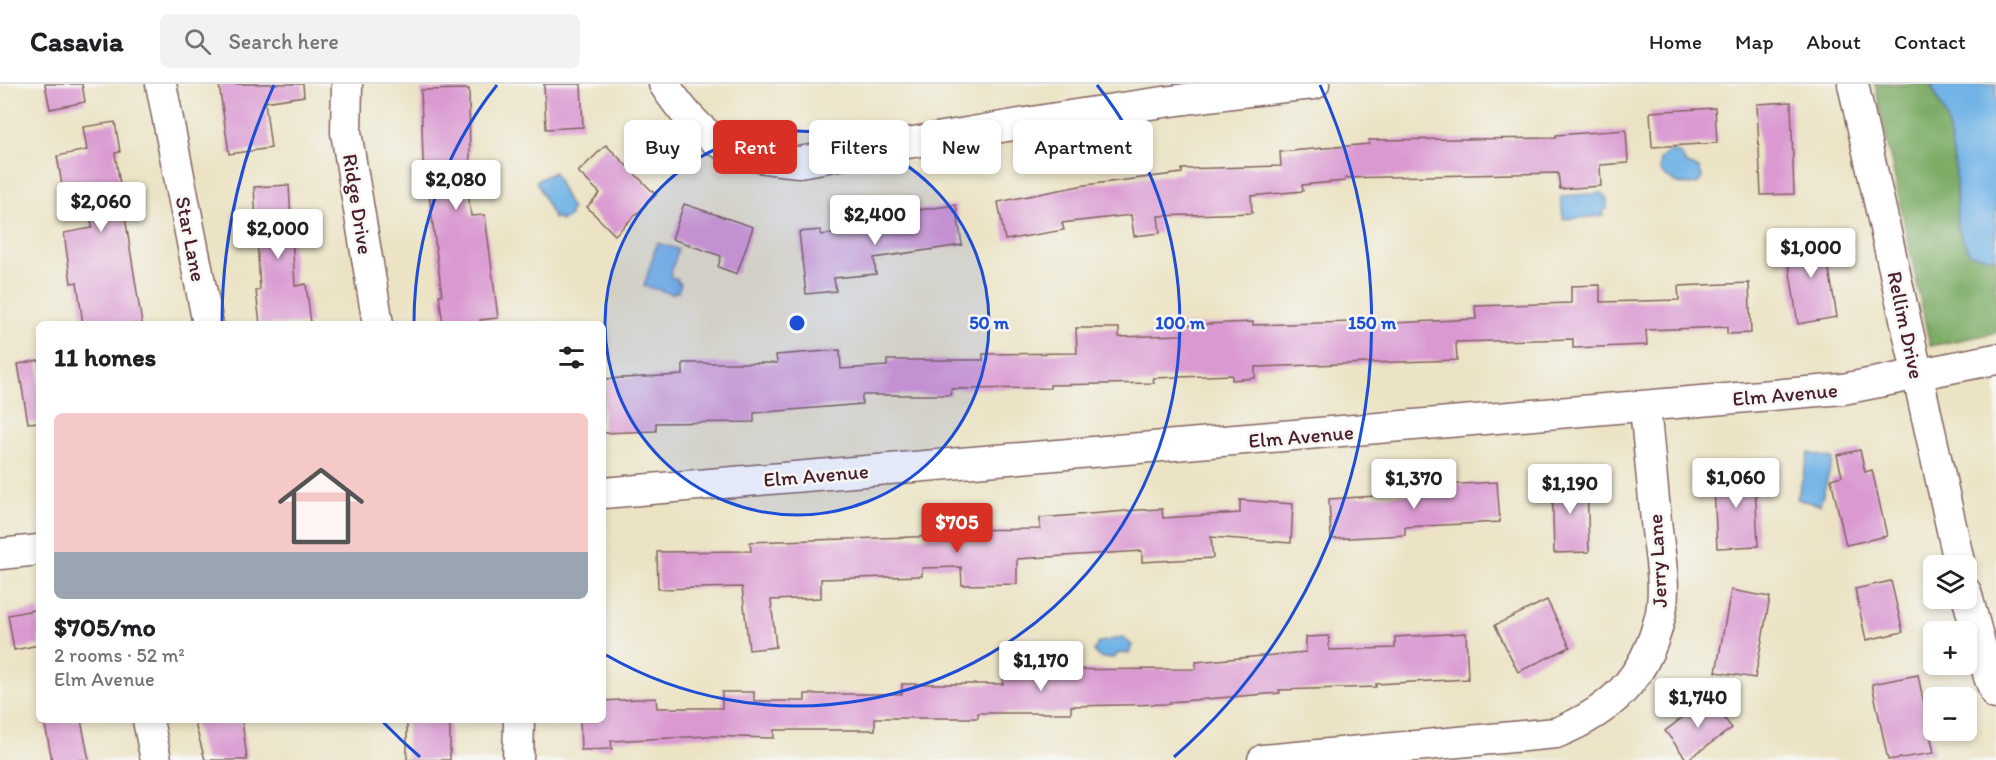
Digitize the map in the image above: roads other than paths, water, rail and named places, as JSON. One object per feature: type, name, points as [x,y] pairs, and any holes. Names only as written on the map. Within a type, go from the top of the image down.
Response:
[{"type":"street","name":"Star Lane","points":[[161,84],[207,321]]},
{"type":"street","name":"Ridge Drive","points":[[347,84],[346,132],[378,321]]},
{"type":"street","points":[[664,84],[682,111],[706,135],[734,151],[764,160],[799,162],[1128,106],[1211,94],[1314,84]]},
{"type":"street","name":"Rellim Drive","points":[[1853,84],[1958,555]]},
{"type":"street","name":"Elm Avenue","points":[[606,493],[1843,389],[1996,359]]},
{"type":"street","name":"Jerry Lane","points":[[1263,760],[1556,733],[1583,722],[1612,702],[1637,674],[1660,620],[1662,582],[1645,407]]},
{"type":"street","points":[[0,554],[36,549]]},
{"type":"street","points":[[1971,609],[1989,677],[1996,694]]},
{"type":"street","points":[[149,723],[156,760]]},
{"type":"street","points":[[518,760],[519,723]]},
{"type":"water","points":[[1931,84],[1996,84],[1996,258],[1970,254],[1957,227],[1956,173],[1947,119]]},
{"type":"water","points":[[1670,151],[1679,153],[1687,164],[1699,169],[1702,176],[1699,183],[1688,185],[1678,183],[1660,171],[1660,159]]},
{"type":"water","points":[[554,172],[572,210],[569,212],[570,216],[560,221],[558,217],[554,219],[536,181]]},
{"type":"water","points":[[1602,193],[1607,199],[1607,208],[1603,211],[1603,216],[1563,219],[1561,196]]},
{"type":"water","points":[[657,243],[678,249],[670,277],[678,279],[677,282],[681,283],[678,292],[675,291],[673,294],[644,286]]},
{"type":"water","points":[[1809,453],[1833,459],[1820,505],[1797,499]]},
{"type":"water","points":[[1122,637],[1132,645],[1129,654],[1119,653],[1114,658],[1102,658],[1094,651],[1098,643]]}]
